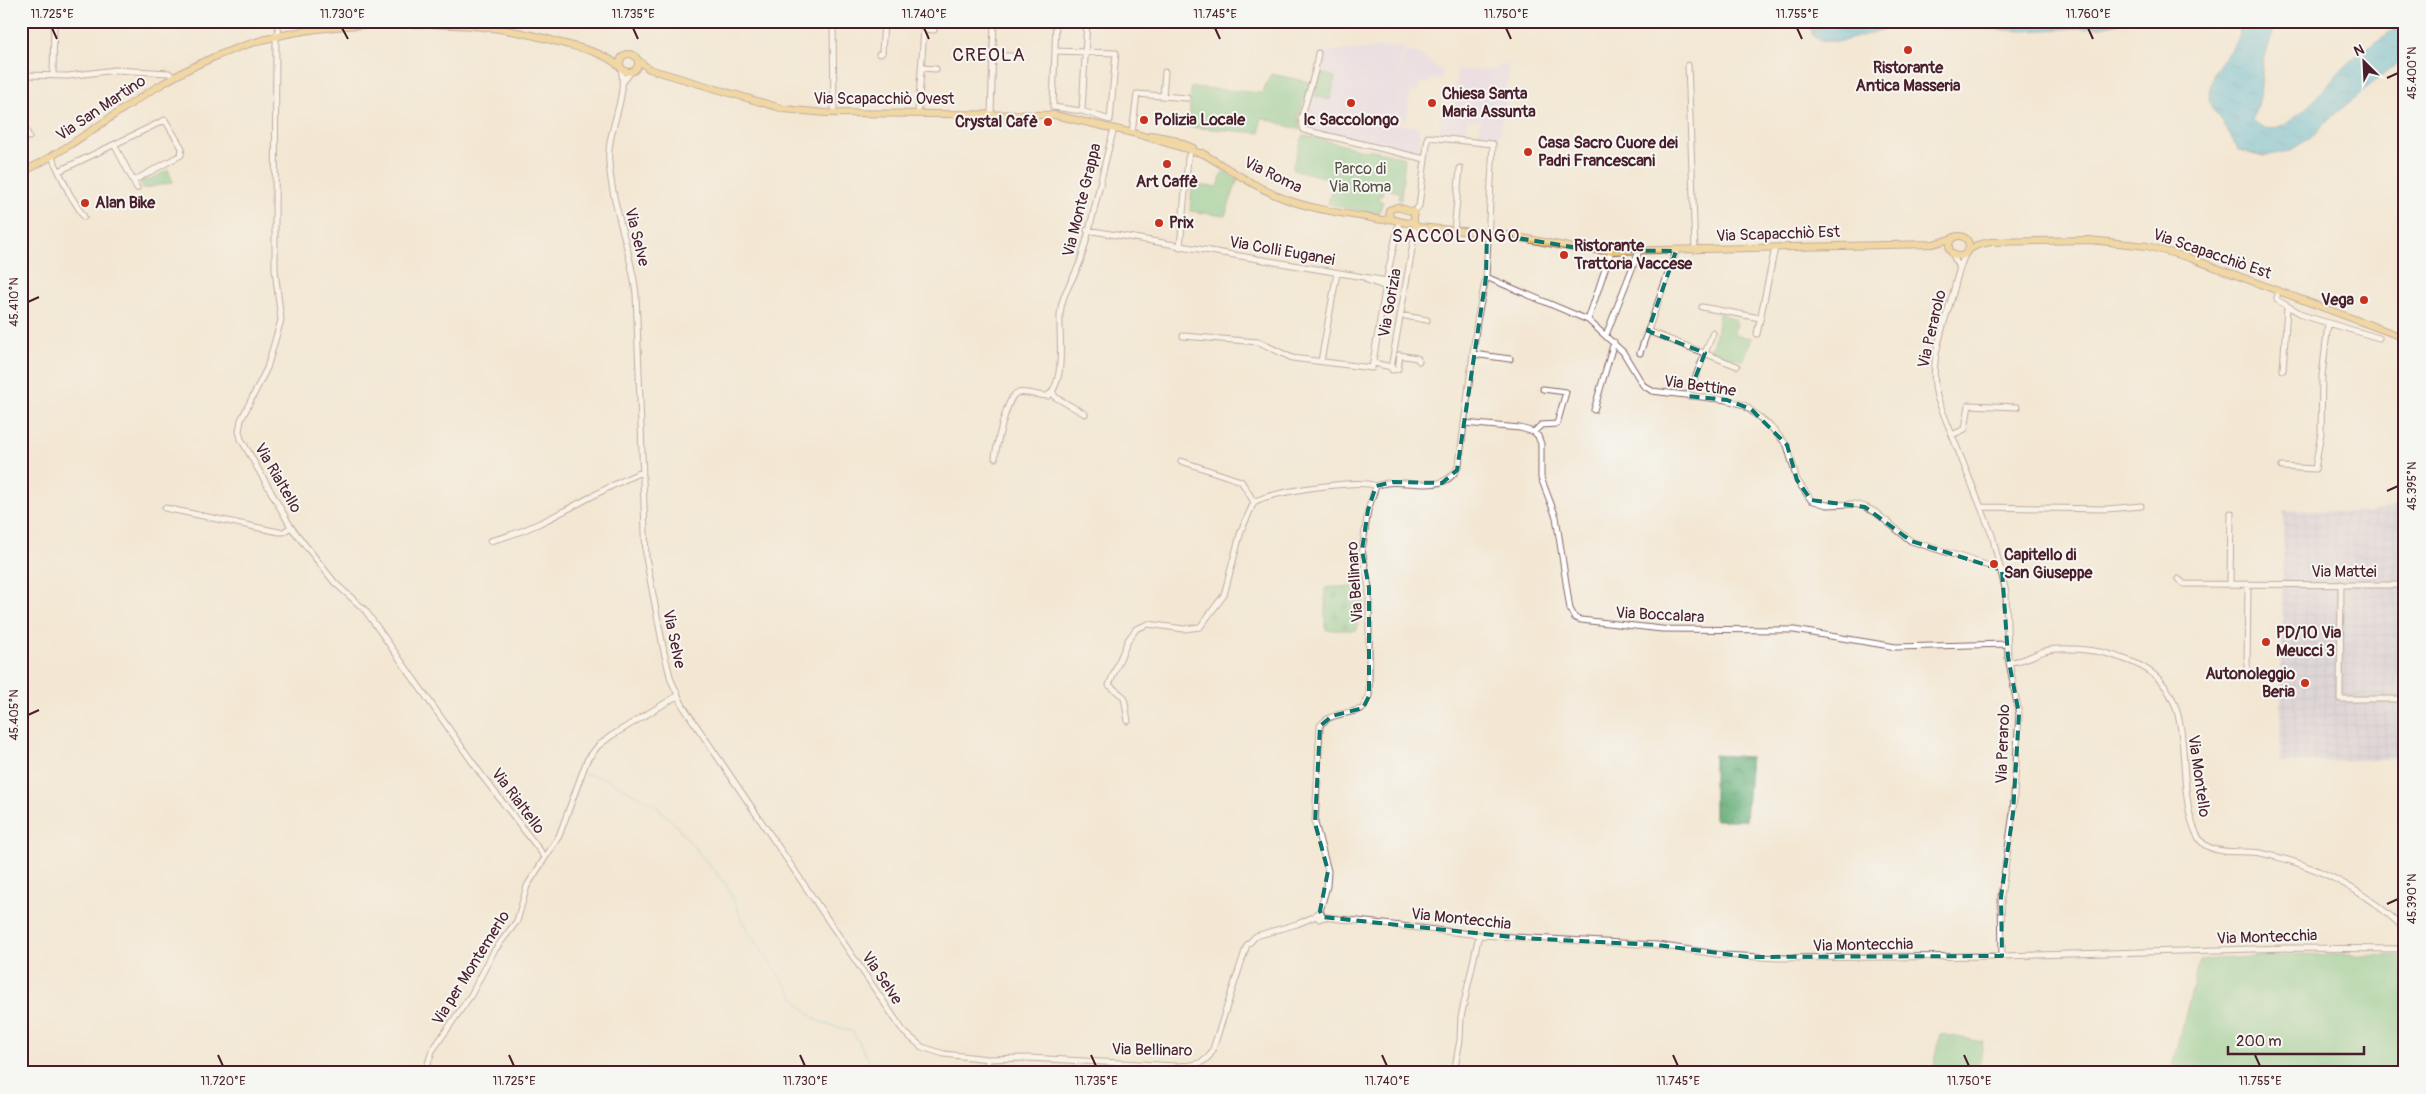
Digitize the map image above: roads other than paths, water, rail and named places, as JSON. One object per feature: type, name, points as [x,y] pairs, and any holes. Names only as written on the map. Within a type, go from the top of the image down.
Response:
[{"type":"main road","name":"Via Scapacchiò Ovest","points":[[197,65],[244,45],[277,35],[314,28],[358,24],[475,24],[523,31],[605,55],[633,55],[650,69],[784,109],[834,113],[992,113],[1066,116],[1097,120],[1122,131]]},
{"type":"main road","name":"Via Scapacchiò Ovest","points":[[605,55],[625,72],[650,69]]},
{"type":"main road","points":[[620,68],[621,58],[625,55]]},
{"type":"main road","points":[[633,71],[638,66],[638,60]]},
{"type":"main road","name":"Via San Martino","points":[[21,173],[52,157],[133,101],[197,65]]},
{"type":"main road","name":"Via Roma","points":[[1122,131],[1206,155]]},
{"type":"main road","name":"Via Roma","points":[[1135,134],[1172,139],[1206,155],[1259,187],[1285,199],[1314,207],[1382,220],[1390,218]]},
{"type":"main road","points":[[1414,224],[1414,212],[1393,207],[1389,212],[1390,218],[1398,223],[1454,231],[1488,233],[1575,248],[1611,251]]},
{"type":"main road","points":[[1963,237],[1969,243],[1967,252]]},
{"type":"main road","name":"Via Scapacchiò Est","points":[[1611,251],[1639,252],[1933,244],[1963,237],[1988,242],[2088,240],[2131,243],[2183,256],[2405,338]]},
{"type":"main road","points":[[1952,252],[1949,246],[1953,238]]},
{"type":"main road","name":"Via Scapacchiò Est","points":[[1933,244],[1958,255],[1967,252],[1972,247],[1988,242]]},
{"type":"street","points":[[53,76],[54,21]]},
{"type":"street","points":[[277,21],[277,35]]},
{"type":"street","points":[[833,21],[834,113]]},
{"type":"street","points":[[879,54],[882,52],[884,21]]},
{"type":"street","points":[[992,113],[994,21]]},
{"type":"street","points":[[1055,51],[1116,53],[1112,119],[1097,120],[1082,111],[1053,107],[1056,21]]},
{"type":"street","points":[[1082,111],[1087,21]]},
{"type":"street","points":[[918,114],[924,29],[934,30]]},
{"type":"street","name":"Via Rialtello","points":[[277,35],[274,230],[275,270],[281,320],[267,368],[241,420],[239,430],[241,439],[291,527],[335,583],[365,610],[483,777],[544,857]]},
{"type":"street","points":[[1318,53],[1315,71],[1300,119],[1304,130],[1410,157],[1425,159]]},
{"type":"street","points":[[970,56],[1014,56]]},
{"type":"street","points":[[1688,65],[1695,250]]},
{"type":"street","name":"Via Selve","points":[[620,68],[623,82],[608,161],[614,196],[633,264],[636,294],[642,472],[648,568],[664,652],[678,696],[904,1032],[922,1047],[931,1050],[988,1059]]},
{"type":"street","points":[[921,68],[936,69]]},
{"type":"street","points":[[21,75],[53,76],[115,70],[169,73],[173,77]]},
{"type":"street","name":"Via Selve","points":[[623,82],[633,71]]},
{"type":"street","points":[[1163,96],[1165,72]]},
{"type":"street","points":[[1135,134],[1137,94],[1187,98]]},
{"type":"street","points":[[1066,116],[1068,108]]},
{"type":"street","points":[[21,120],[29,137]]},
{"type":"street","points":[[59,171],[165,120],[168,122],[182,148],[181,155],[135,180]]},
{"type":"street","name":"Via Monte Grappa","points":[[1053,392],[1060,361],[1062,298],[1080,261],[1114,129]]},
{"type":"street","points":[[1128,721],[1124,697],[1109,685],[1132,633],[1148,624],[1184,629],[1200,627],[1224,595],[1241,531],[1254,502],[1273,494],[1320,487],[1368,483],[1376,486],[1393,482],[1436,484],[1447,482],[1454,475],[1459,464],[1477,321],[1486,278],[1492,144],[1428,137],[1419,206],[1414,212]]},
{"type":"street","points":[[114,146],[138,188]]},
{"type":"street","points":[[1180,247],[1188,158],[1191,151]]},
{"type":"street","points":[[52,157],[69,193],[84,217]]},
{"type":"street","points":[[1454,231],[1460,168]]},
{"type":"street","points":[[1183,336],[1259,342],[1292,358],[1368,369],[1373,367],[1398,223]]},
{"type":"street","name":"Via Gorizia","points":[[1400,356],[1398,370],[1392,370],[1414,224]]},
{"type":"street","name":"Via Colli Euganei","points":[[1087,230],[1364,279],[1379,280],[1386,284]]},
{"type":"street","points":[[1757,334],[1775,248]]},
{"type":"street","points":[[1588,320],[1611,251]]},
{"type":"street","points":[[1640,353],[1676,251]]},
{"type":"street","points":[[1606,335],[1639,252]]},
{"type":"street","points":[[1952,252],[1959,268]]},
{"type":"street","name":"Via Perarolo","points":[[1967,252],[1959,268],[1939,342],[1934,378],[1938,400],[1980,507],[2002,570],[2006,592],[2007,644],[2019,714],[2013,813],[2001,897],[2002,956]]},
{"type":"street","points":[[1379,280],[1388,272]]},
{"type":"street","points":[[1321,361],[1337,274]]},
{"type":"street","name":"Via Bettine","points":[[1486,278],[1588,320],[1614,342],[1648,390],[1656,393],[1727,400],[1751,409],[1787,445],[1796,480],[1810,500],[1822,504],[1855,504],[1865,507],[1875,512],[1911,541],[2002,570]]},
{"type":"street","points":[[1364,279],[1386,284]]},
{"type":"street","name":"Via Scapacchiò Est","points":[[2277,291],[2277,300],[2287,307]]},
{"type":"street","points":[[1702,307],[1760,318]]},
{"type":"street","points":[[2283,370],[2287,307],[2328,324],[2379,338]]},
{"type":"street","points":[[1400,315],[1427,320]]},
{"type":"street","points":[[2282,467],[2315,469],[2321,433],[2322,376],[2328,324]]},
{"type":"street","points":[[1648,331],[1737,366]]},
{"type":"street","points":[[1688,396],[1713,333]]},
{"type":"street","points":[[1594,410],[1614,342]]},
{"type":"street","name":"Via Gorizia","points":[[1393,354],[1417,358],[1419,361]]},
{"type":"street","points":[[1473,354],[1510,359]]},
{"type":"street","points":[[1374,363],[1391,367]]},
{"type":"street","points":[[1464,423],[1520,428],[1534,432],[1541,425],[1557,424],[1566,392],[1543,389]]},
{"type":"street","points":[[995,458],[999,432],[1012,397],[1017,393],[1048,396],[1053,392],[1055,397],[1085,414]]},
{"type":"street","points":[[1952,434],[1965,429],[1969,405],[2017,407]]},
{"type":"street","name":"Via Boccalara","points":[[1534,432],[1541,444],[1541,478],[1556,517],[1570,609],[1575,618],[1598,623],[1662,629],[1794,630],[1889,647],[2007,644]]},
{"type":"street","points":[[1181,461],[1241,480],[1254,502]]},
{"type":"street","points":[[490,542],[531,527],[642,472]]},
{"type":"street","name":"Via Bellinaro","points":[[988,1059],[1030,1058],[1176,1066],[1204,1062],[1209,1058],[1216,1043],[1241,963],[1251,940],[1256,936],[1320,915],[1327,886],[1328,870],[1315,823],[1319,732],[1323,722],[1332,716],[1348,714],[1363,708],[1369,696],[1369,588],[1362,550],[1368,510],[1376,486]]},
{"type":"street","points":[[1980,507],[2107,508],[2141,506]]},
{"type":"street","points":[[165,508],[279,532],[291,527]]},
{"type":"street","points":[[2230,584],[2231,513]]},
{"type":"street","name":"Via Mattei","points":[[2178,579],[2184,584],[2405,585]]},
{"type":"street","points":[[2247,671],[2248,584]]},
{"type":"street","points":[[2341,584],[2340,699],[2405,699]]},
{"type":"street","name":"Via Montello","points":[[2009,662],[2018,662],[2049,650],[2084,650],[2106,653],[2152,672],[2165,684],[2179,714],[2186,796],[2192,823],[2200,841],[2214,849],[2272,855],[2328,874],[2364,894],[2405,929]]},
{"type":"street","name":"Via per Montemerlo","points":[[425,1073],[432,1051],[471,995],[494,951],[518,921],[527,886],[565,823],[582,769],[593,752],[611,736],[678,696]]},
{"type":"street","name":"Via Montecchia","points":[[1320,915],[1479,934],[1656,945],[1770,958],[2002,956],[2289,948],[2405,949]]},
{"type":"street","points":[[1454,1073],[1460,1040],[1461,1017],[1479,934]]},
{"type":"street","points":[[987,1073],[988,1059]]},
{"type":"water","points":[[1808,21],[2127,21],[2102,27],[2023,31],[1953,30],[1901,25],[1843,41],[1820,41],[1813,36]]},
{"type":"water","points":[[2241,21],[2277,21],[2263,62],[2260,97],[2252,120],[2264,128],[2277,127],[2290,121],[2317,97],[2348,63],[2405,22],[2405,57],[2331,117],[2312,137],[2289,151],[2264,156],[2239,150],[2210,103],[2209,92],[2214,72],[2239,38]]},
{"type":"waterway","points":[[584,774],[604,778],[654,804],[672,821],[727,886],[748,932],[800,1005],[818,1021],[853,1032],[876,1073]]},
{"type":"place","name":"Ristorante Antica Masseria","points":[[1908,50]]},
{"type":"place","name":"Ic Saccolongo","points":[[1351,103]]},
{"type":"place","name":"Chiesa Santa Maria Assunta","points":[[1432,103]]},
{"type":"place","name":"Polizia Locale","points":[[1144,120]]},
{"type":"place","name":"Crystal Cafè","points":[[1048,122]]},
{"type":"place","name":"Casa Sacro Cuore dei Padri Francescani","points":[[1528,152]]},
{"type":"place","name":"Art Caffè","points":[[1167,164]]},
{"type":"place","name":"Alan Bike","points":[[85,203]]},
{"type":"place","name":"Prix","points":[[1159,223]]},
{"type":"place","name":"Ristorante Trattoria Vaccese","points":[[1564,255]]},
{"type":"place","name":"Vega","points":[[2364,300]]},
{"type":"place","name":"Capitello di San Giuseppe","points":[[1994,564]]},
{"type":"place","name":"PD/10 Via Meucci 3","points":[[2266,642]]},
{"type":"place","name":"Autonoleggio Beria","points":[[2305,683]]},
{"type":"district","name":"CREOLA","points":[[989,55]]},
{"type":"district","name":"SACCOLONGO","points":[[1456,236]]},
{"type":"park label","name":"Parco di Via Roma","points":[[1360,178]]}]
